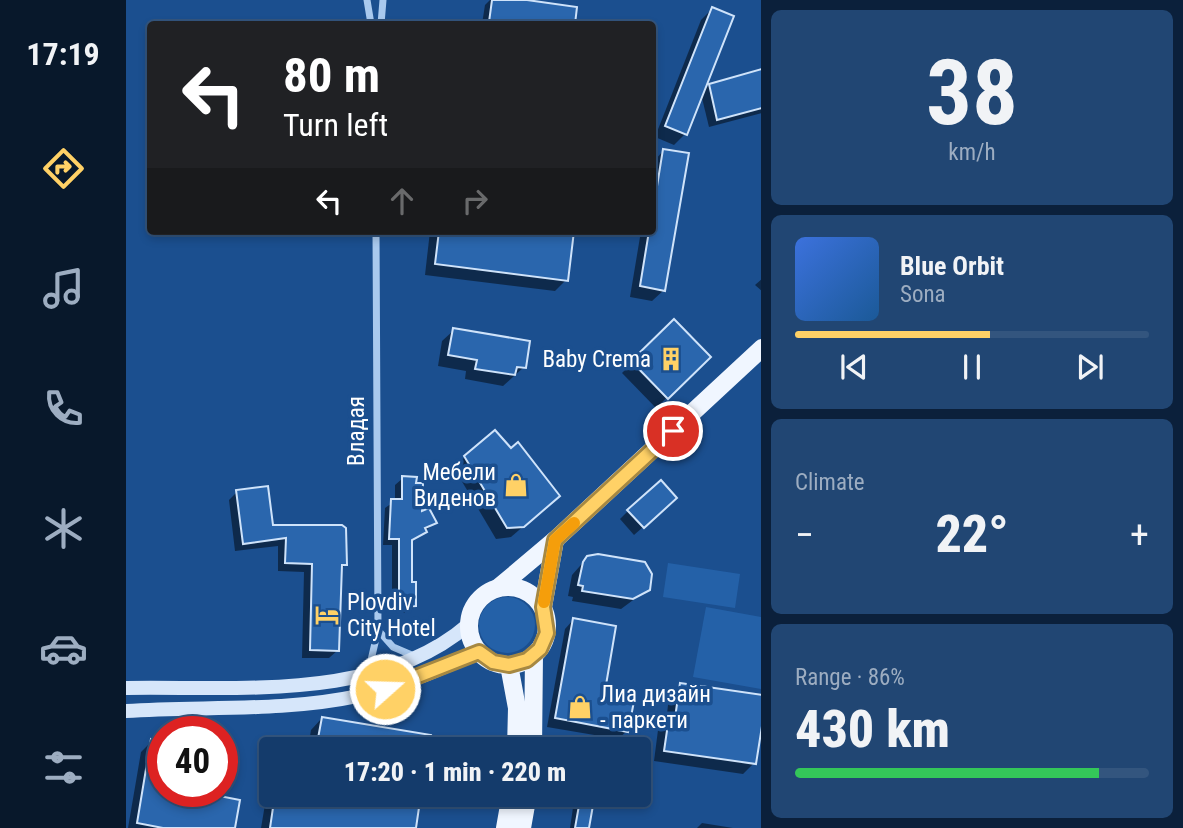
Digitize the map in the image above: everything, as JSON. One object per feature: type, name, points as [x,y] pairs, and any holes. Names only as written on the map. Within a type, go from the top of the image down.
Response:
[{"type":"main road","points":[[534,655],[509,665],[493,662],[479,652],[471,639],[469,624],[478,601],[498,588],[555,540],[761,348]]},
{"type":"main road","points":[[533,737],[534,655],[547,633],[543,607],[555,540]]},
{"type":"main road","points":[[498,588],[524,590],[543,607]]},
{"type":"main road","points":[[509,665],[517,708],[516,737]]},
{"type":"main road","points":[[505,828],[509,807]]},
{"type":"main road","points":[[522,828],[526,807]]},
{"type":"street","points":[[367,0],[370,21]]},
{"type":"street","points":[[381,21],[383,0]]},
{"type":"street","name":"Владая","points":[[367,676],[375,654],[378,630],[376,235]]},
{"type":"street","points":[[126,688],[318,684],[367,676],[418,658],[447,644],[469,624]]},
{"type":"street","points":[[378,630],[393,647],[418,658]]},
{"type":"street","points":[[126,711],[271,705],[355,696],[385,689],[479,652]]},
{"type":"shaded area","points":[[668,563],[740,574],[735,608],[663,597]]},
{"type":"shaded area","points":[[501,597],[513,597],[523,601],[531,609],[535,625],[531,641],[523,649],[513,653],[501,653],[491,649],[483,641],[479,631],[479,619],[483,609],[491,601]]},
{"type":"shaded area","points":[[706,607],[761,617],[761,689],[693,677]]},
{"type":"building","points":[[492,0],[527,0],[577,7],[575,21],[489,21]]},
{"type":"building","points":[[712,7],[734,16],[687,135],[665,126]]},
{"type":"building","points":[[761,69],[761,108],[717,120],[709,84]]},
{"type":"building","points":[[663,149],[689,153],[665,291],[640,286],[648,235],[656,235],[656,192]]},
{"type":"building","points":[[439,235],[574,235],[568,281],[435,264]]},
{"type":"building","name":"Baby Crema","points":[[674,319],[711,357],[668,399],[631,361]]},
{"type":"building","points":[[453,328],[530,341],[526,368],[517,367],[515,375],[475,369],[477,360],[448,355]]},
{"type":"building","name":"Мебели Виденов","points":[[495,430],[511,448],[518,442],[560,496],[524,527],[507,528],[464,456]]},
{"type":"building","points":[[402,476],[417,477],[416,483],[423,483],[422,511],[429,508],[437,523],[425,528],[427,532],[412,540],[412,582],[416,582],[416,606],[399,607],[399,539],[389,539],[391,499],[402,499]]},
{"type":"building","points":[[661,480],[677,498],[644,528],[627,510]]},
{"type":"building","points":[[268,486],[273,525],[342,525],[346,528],[347,565],[342,565],[339,651],[310,650],[312,564],[285,563],[286,538],[243,544],[236,490]]},
{"type":"building","points":[[598,554],[645,562],[652,574],[650,590],[633,599],[582,591],[583,586],[578,585],[583,562],[587,556]]},
{"type":"building","points":[[573,618],[616,626],[606,685],[636,691],[628,732],[555,718]]},
{"type":"building","points":[[680,683],[761,695],[761,732],[756,764],[664,751],[669,717],[675,718]]},
{"type":"building","points":[[322,717],[431,735],[431,737],[318,737]]},
{"type":"building","points":[[147,763],[147,807],[238,807],[240,800],[235,828],[163,828],[137,823]]},
{"type":"building","points":[[273,807],[419,807],[416,828],[270,828]]},
{"type":"building","points":[[579,807],[593,807],[589,828],[575,828]]},
{"type":"slow traffic","points":[[544,602],[555,540],[574,523]]},
{"type":"place","name":"Baby Crema","points":[[671,359]]},
{"type":"place","name":"Мебели Виденов","points":[[516,485]]},
{"type":"place","name":"Plovdiv City Hotel","points":[[327,615]]},
{"type":"place","name":"Лиа дизайн - паркети","points":[[580,707]]},
{"type":"route","points":[[385,689],[479,652],[493,662],[509,665],[518,664],[534,655],[540,649],[547,633],[543,607],[555,540],[673,431]]}]
